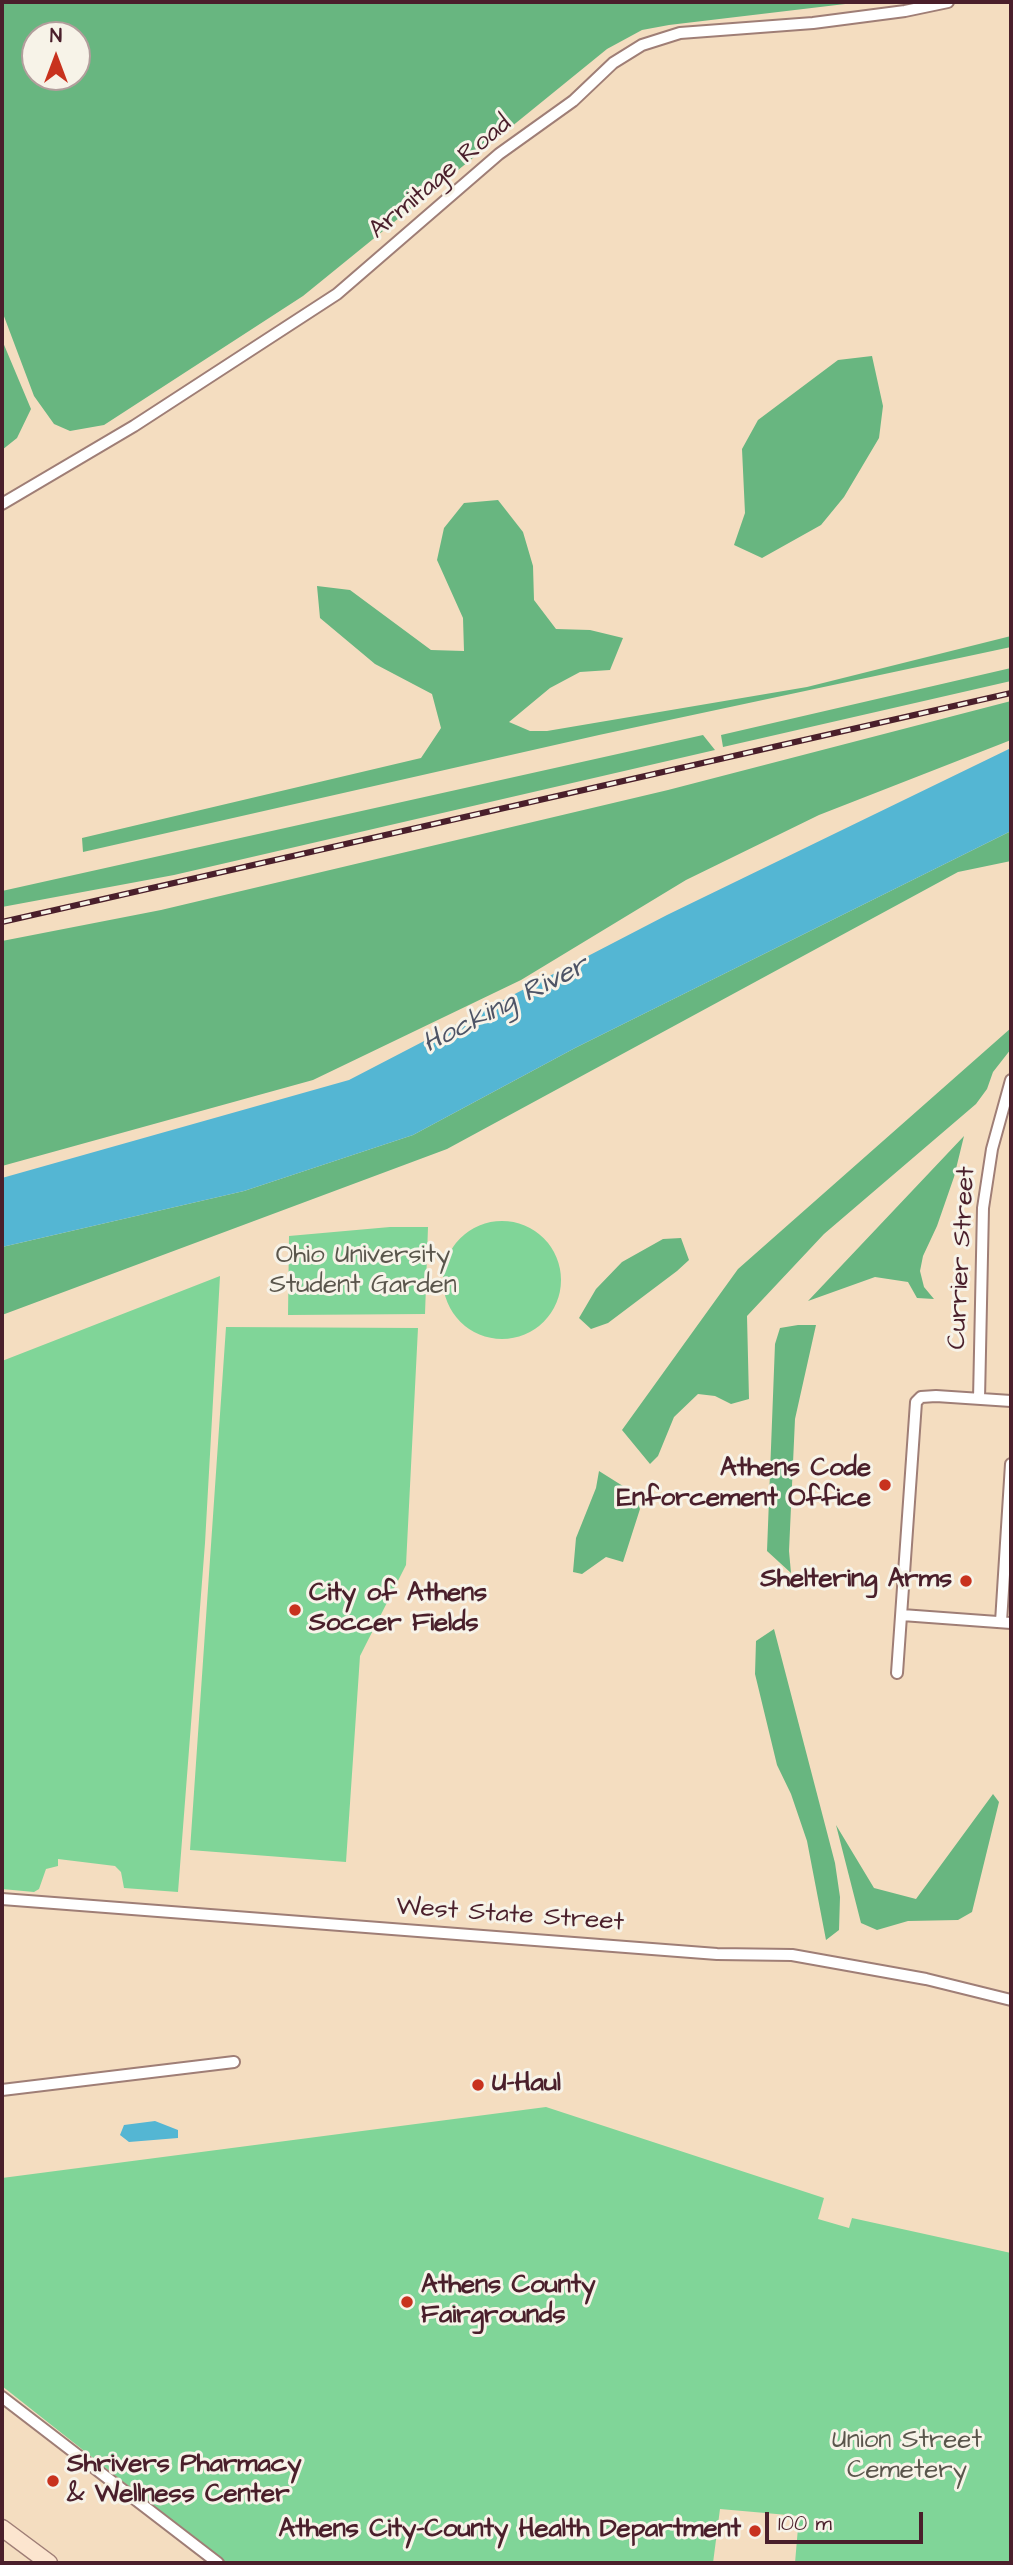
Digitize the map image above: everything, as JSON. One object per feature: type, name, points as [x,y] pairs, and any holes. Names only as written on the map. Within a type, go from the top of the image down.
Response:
[{"type":"main road","points":[[2,2528],[49,2563]]},
{"type":"street","name":"Armitage Road","points":[[2,504],[134,426],[337,294],[397,245],[499,153],[573,101],[613,63],[642,45],[680,33],[813,23],[905,11],[948,2]]},
{"type":"street","name":"Currier Street","points":[[979,1399],[983,1208],[992,1149],[1011,1080]]},
{"type":"street","points":[[897,1673],[914,1412],[918,1399],[936,1396],[1011,1401]]},
{"type":"street","points":[[902,1615],[1006,1623],[1011,1464]]},
{"type":"street","name":"West State Street","points":[[2,1899],[717,1954],[792,1955],[926,1979],[1011,2000]]},
{"type":"street","points":[[2,2090],[233,2062]]},
{"type":"street","points":[[2,2397],[218,2563]]},
{"type":"green space","points":[[2,2],[862,2],[642,30],[607,49],[303,296],[104,425],[70,431],[54,424],[34,396],[2,311]]},
{"type":"green space","points":[[2,340],[31,409],[17,438],[2,450]]},
{"type":"green space","points":[[872,356],[883,406],[879,438],[844,497],[821,525],[762,558],[734,545],[745,513],[742,449],[758,420],[838,360]]},
{"type":"green space","points":[[498,500],[523,532],[533,566],[534,600],[556,629],[590,630],[623,638],[610,670],[580,672],[550,688],[509,722],[530,731],[547,731],[807,687],[1011,636],[1011,647],[599,735],[83,852],[82,838],[421,758],[441,728],[432,694],[375,664],[320,618],[317,586],[350,590],[431,650],[464,651],[463,618],[437,560],[444,528],[464,503]]},
{"type":"green space","points":[[1011,668],[1011,681],[723,747],[721,735]]},
{"type":"green space","points":[[1011,701],[1011,740],[819,815],[686,880],[521,980],[313,1080],[2,1166],[2,941],[161,910],[668,790]]},
{"type":"green space","points":[[703,735],[715,750],[174,875],[2,907],[2,891]]},
{"type":"green space","points":[[1011,831],[1011,861],[958,872],[447,1149],[2,1315],[2,1247],[244,1191],[413,1135],[575,1048]]},
{"type":"green space","points":[[1011,1028],[1011,1049],[993,1072],[987,1089],[976,1104],[824,1234],[747,1316],[749,1399],[731,1404],[715,1396],[698,1394],[674,1417],[658,1456],[650,1464],[622,1430],[738,1269]]},
{"type":"green space","points":[[964,1136],[954,1177],[923,1256],[920,1271],[924,1287],[934,1299],[917,1298],[908,1282],[875,1277],[808,1301]]},
{"type":"green space","name":"Ohio University Student Garden","points":[[502,1221],[525,1225],[544,1238],[557,1257],[561,1280],[557,1303],[544,1322],[525,1335],[502,1339],[479,1335],[460,1322],[447,1303],[443,1280],[447,1257],[460,1238],[479,1225]]},
{"type":"green space","name":"Ohio University Student Garden","points":[[390,1227],[428,1227],[425,1314],[288,1315],[289,1236]]},
{"type":"green space","points":[[681,1238],[689,1260],[677,1271],[608,1323],[591,1329],[579,1318],[596,1289],[622,1262],[663,1239]]},
{"type":"green space","points":[[220,1276],[205,1543],[178,1892],[124,1888],[121,1872],[115,1866],[58,1859],[58,1866],[46,1869],[39,1889],[34,1892],[2,1889],[2,1361]]},
{"type":"green space","points":[[816,1325],[795,1419],[789,1551],[791,1573],[767,1551],[775,1344],[780,1328]]},
{"type":"green space","name":"City of Athens Soccer Fields","points":[[226,1327],[418,1328],[406,1565],[360,1656],[346,1862],[190,1850]]},
{"type":"green space","points":[[599,1471],[634,1493],[640,1509],[623,1562],[606,1557],[582,1574],[573,1572],[576,1538],[596,1488]]},
{"type":"green space","points":[[774,1629],[835,1863],[840,1897],[839,1930],[826,1940],[807,1841],[791,1794],[777,1765],[755,1674],[756,1641]]},
{"type":"green space","points":[[993,1794],[999,1802],[972,1912],[958,1920],[908,1921],[877,1930],[861,1923],[836,1825],[874,1888],[916,1899]]},
{"type":"green space","name":"Athens County Fairgrounds","points":[[546,2107],[824,2198],[818,2219],[849,2228],[852,2218],[1011,2253],[1011,2563],[795,2563],[799,2516],[720,2509],[713,2563],[226,2563],[2,2386],[2,2178]]},
{"type":"water","name":"Hocking River","points":[[1011,748],[1011,831],[575,1048],[413,1135],[244,1191],[2,1247],[2,1178],[349,1080],[667,915]]},
{"type":"water","points":[[155,2121],[178,2130],[178,2138],[129,2142],[120,2135],[124,2125]]},
{"type":"railway","points":[[2,922],[1011,693]]},
{"type":"place","name":"Athens Code Enforcement Office","points":[[885,1485]]},
{"type":"place","name":"Sheltering Arms","points":[[966,1581]]},
{"type":"place","name":"City of Athens Soccer Fields","points":[[295,1610]]},
{"type":"place","name":"U-Haul","points":[[478,2085]]},
{"type":"place","name":"Athens County Fairgrounds","points":[[407,2302]]},
{"type":"place","name":"Shrivers Pharmacy & Wellness Center","points":[[53,2481]]},
{"type":"place","name":"Athens City-County Health Department","points":[[755,2531]]},
{"type":"park label","name":"Union Street Cemetery","points":[[907,2457]]}]
